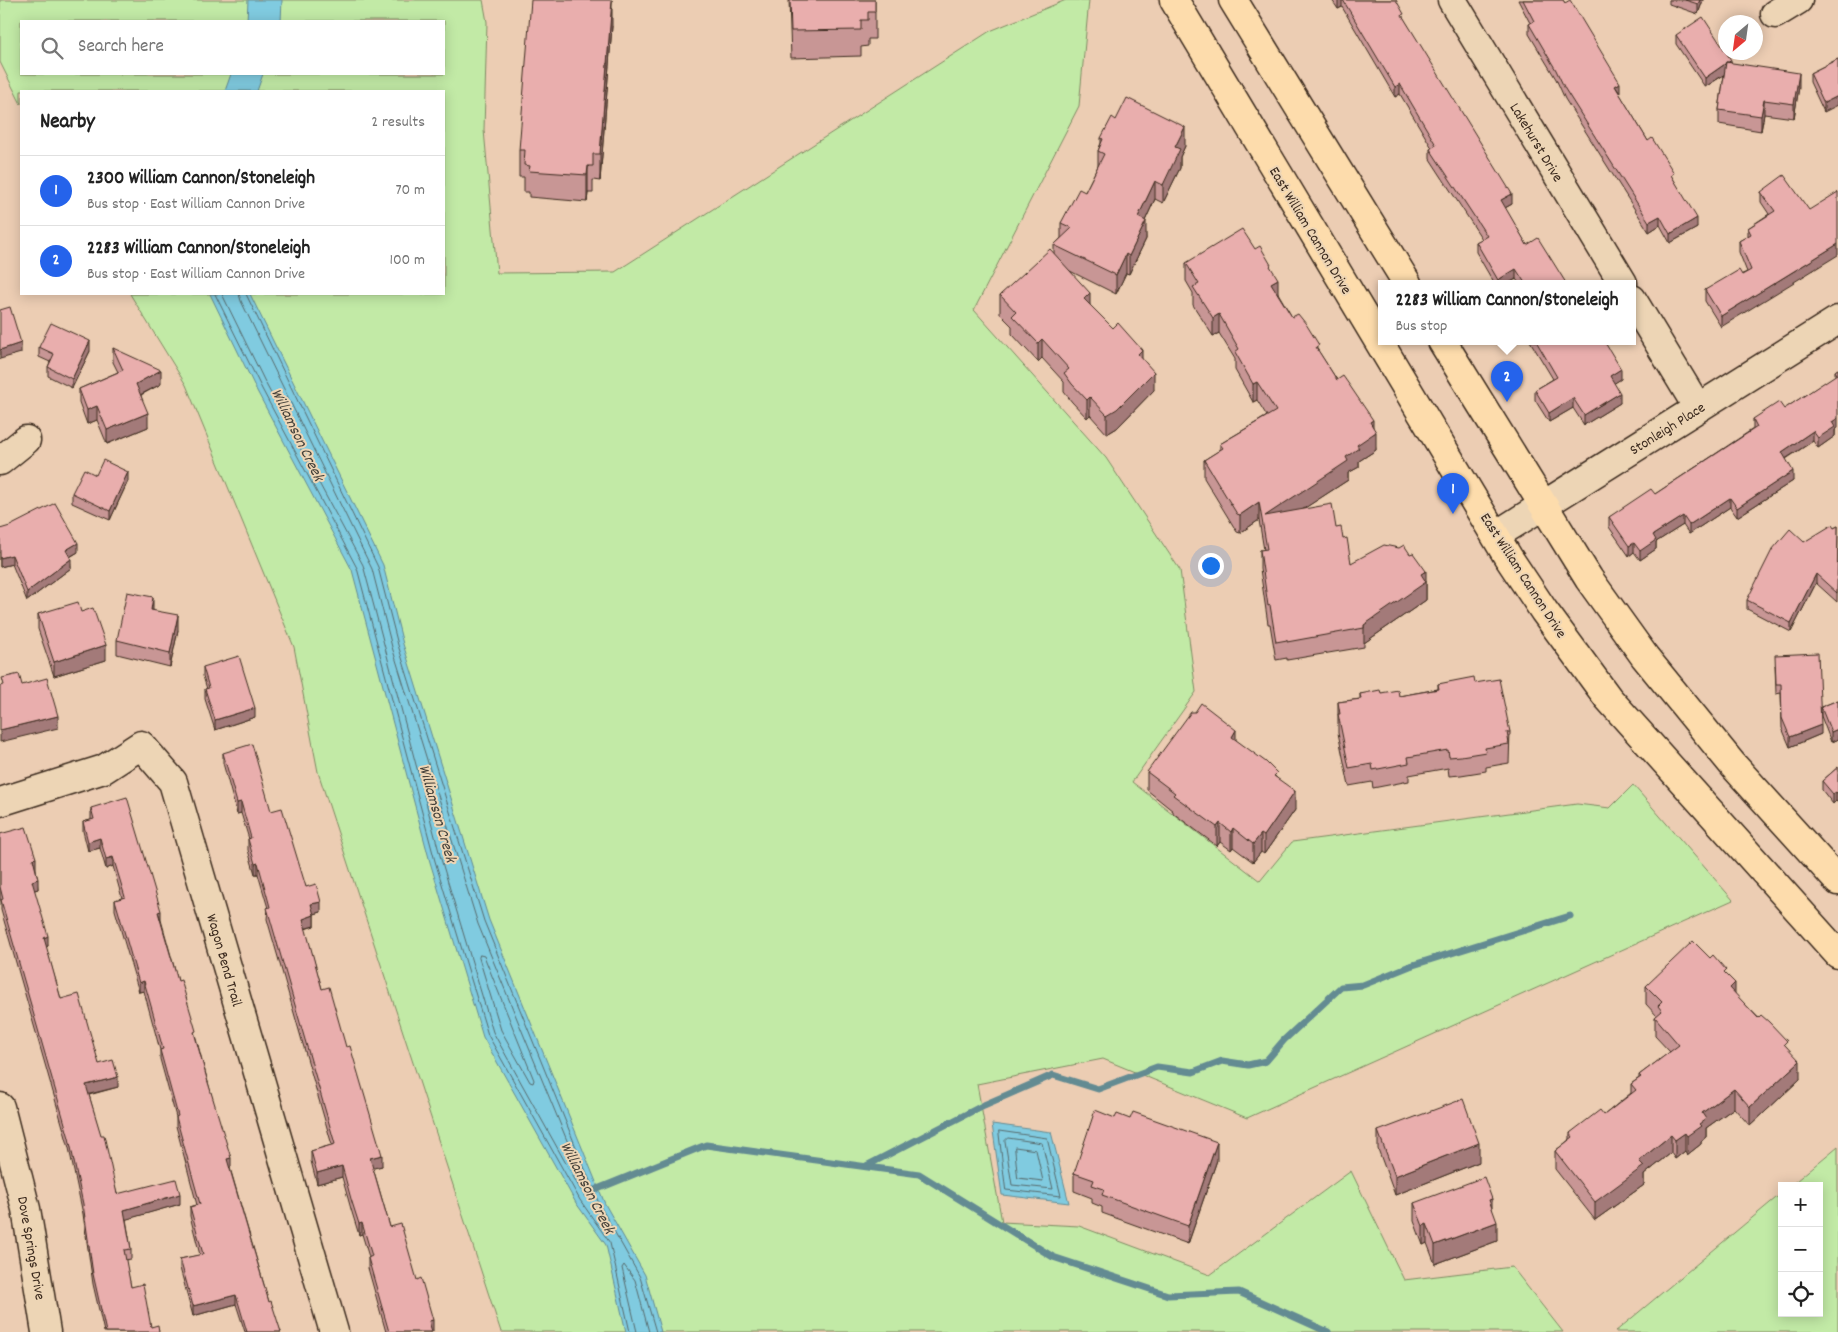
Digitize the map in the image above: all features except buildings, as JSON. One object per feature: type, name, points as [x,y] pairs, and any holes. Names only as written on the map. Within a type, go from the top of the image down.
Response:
[{"type":"main road","name":"East William Cannon Drive","points":[[1174,0],[1378,339]]},
{"type":"main road","points":[[1234,0],[1404,280]]},
{"type":"main road","name":"East William Cannon Drive","points":[[1382,345],[1544,611],[1608,698],[1838,954]]},
{"type":"main road","points":[[1444,345],[1589,580],[1653,668],[1733,765],[1838,882]]},
{"type":"street","name":"Lakehurst Drive","points":[[1452,0],[1621,280]]},
{"type":"street","points":[[1775,14],[1798,0]]},
{"type":"street","points":[[1636,306],[1698,408]]},
{"type":"street","name":"Stonleigh Place","points":[[1496,535],[1838,320]]},
{"type":"street","points":[[0,461],[26,440]]},
{"type":"street","name":"Wagon Bend Trail","points":[[0,802],[104,769],[141,745],[173,782],[334,1332]]},
{"type":"street","name":"Dove Springs Drive","points":[[0,1107],[26,1209],[46,1332]]},
{"type":"green space","points":[[0,0],[483,0],[487,22],[484,130],[497,273],[615,272],[990,31],[1066,0],[1089,0],[1079,106],[974,310],[1106,458],[1180,570],[1196,692],[1132,782],[1260,881],[1292,842],[1577,804],[1610,808],[1633,785],[1733,900],[1247,1118],[1103,1059],[977,1084],[1002,1222],[1079,1226],[1210,1275],[1351,1171],[1404,1280],[1512,1267],[1563,1332],[501,1332],[318,772],[294,647],[186,385],[131,295],[445,295],[445,90],[20,90],[20,102],[0,62]]},
{"type":"green space","points":[[1838,1146],[1838,1332],[1615,1332],[1778,1196],[1778,1317],[1823,1317],[1823,1182],[1795,1182]]},
{"type":"water","points":[[248,0],[282,0],[281,20],[247,20]]},
{"type":"water","points":[[231,75],[263,75],[257,90],[225,90]]},
{"type":"water","name":"Williamson Creek","points":[[210,295],[250,295],[383,565],[403,644],[489,920],[605,1204],[645,1275],[661,1332],[626,1332],[606,1245],[576,1203],[483,1037],[430,862],[352,570],[257,391]]},
{"type":"water","points":[[992,1124],[1051,1132],[1069,1203],[1002,1195]]},
{"type":"waterway","points":[[866,1166],[984,1105],[1053,1075],[1098,1089],[1157,1067],[1193,1072],[1222,1061],[1248,1065],[1266,1061],[1284,1040],[1341,987],[1363,985],[1410,966],[1570,916]]},
{"type":"waterway","name":"Williamson Creek","points":[[590,1192],[706,1145],[919,1174],[1053,1257],[1168,1295],[1239,1292],[1328,1332]]},
{"type":"place","name":"2283 William Cannon/Stoneleigh","points":[[1507,402]]},
{"type":"place","name":"2300 William Cannon/Stoneleigh","points":[[1453,514]]}]
